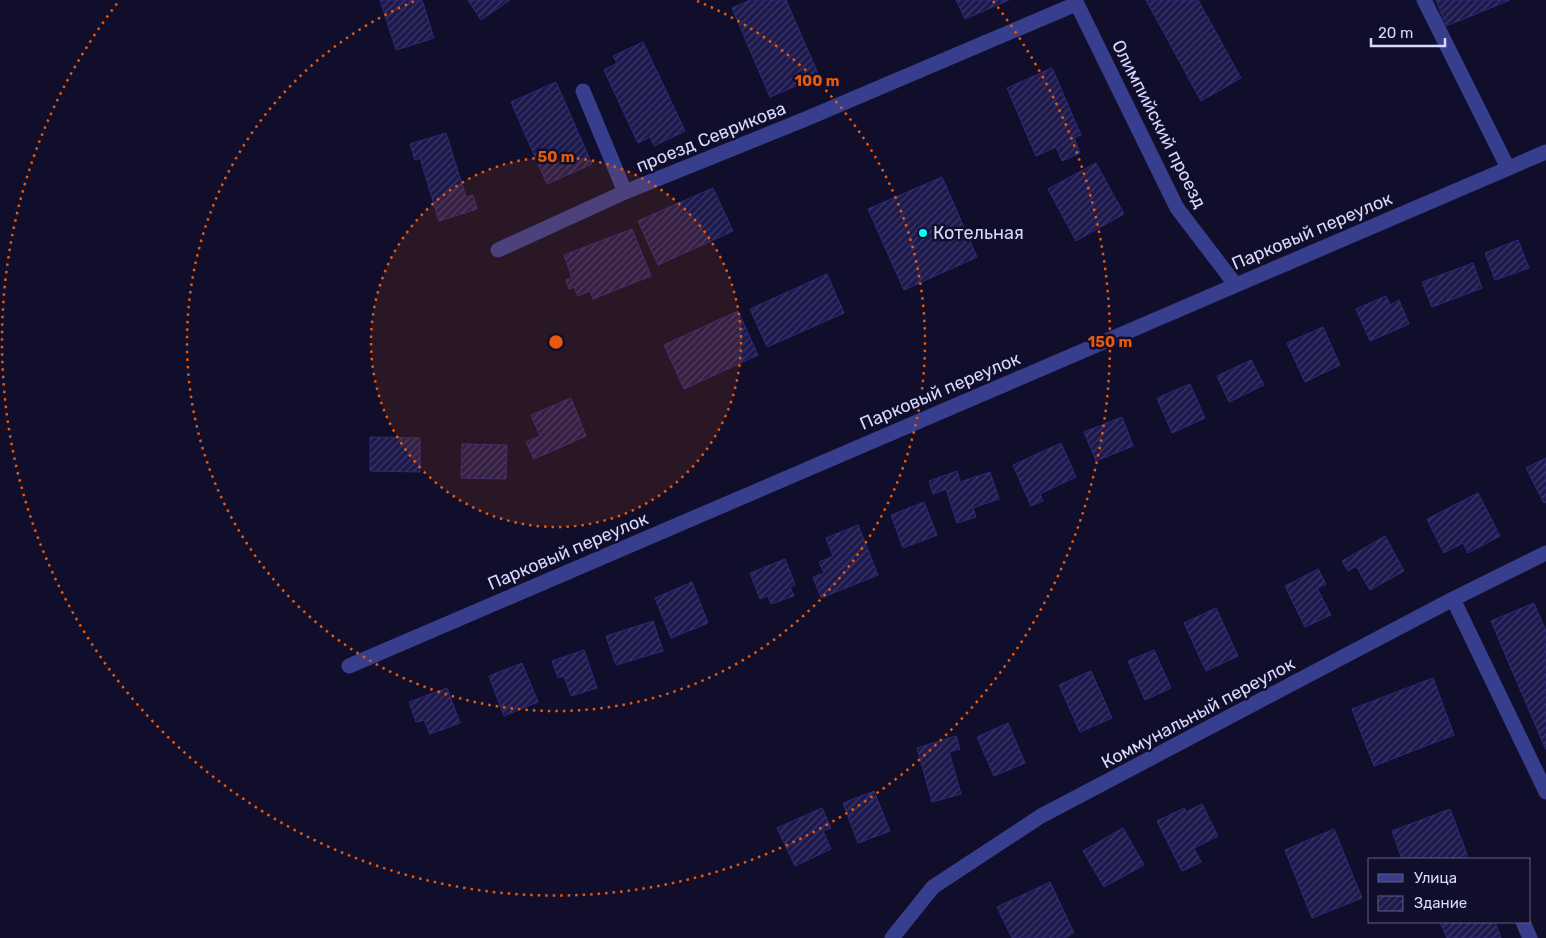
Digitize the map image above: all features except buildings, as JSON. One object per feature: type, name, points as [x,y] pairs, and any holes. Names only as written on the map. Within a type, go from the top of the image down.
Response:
[{"type":"street","points":[[1424,0],[1508,168]]},
{"type":"street","name":"проезд Севрикова","points":[[498,250],[624,192],[808,118],[1076,2]]},
{"type":"street","name":"Олимпийский проезд","points":[[1076,2],[1177,208],[1235,284]]},
{"type":"street","points":[[583,91],[624,192]]},
{"type":"street","name":"Парковый переулок","points":[[349,666],[1546,152]]},
{"type":"street","name":"Коммунальный переулок","points":[[892,938],[933,887],[1041,816],[1453,599],[1546,553]]},
{"type":"street","points":[[1453,599],[1546,792]]},
{"type":"street","points":[[1523,923],[1530,938]]},
{"type":"place","name":"Котельная","points":[[923,233]]}]
